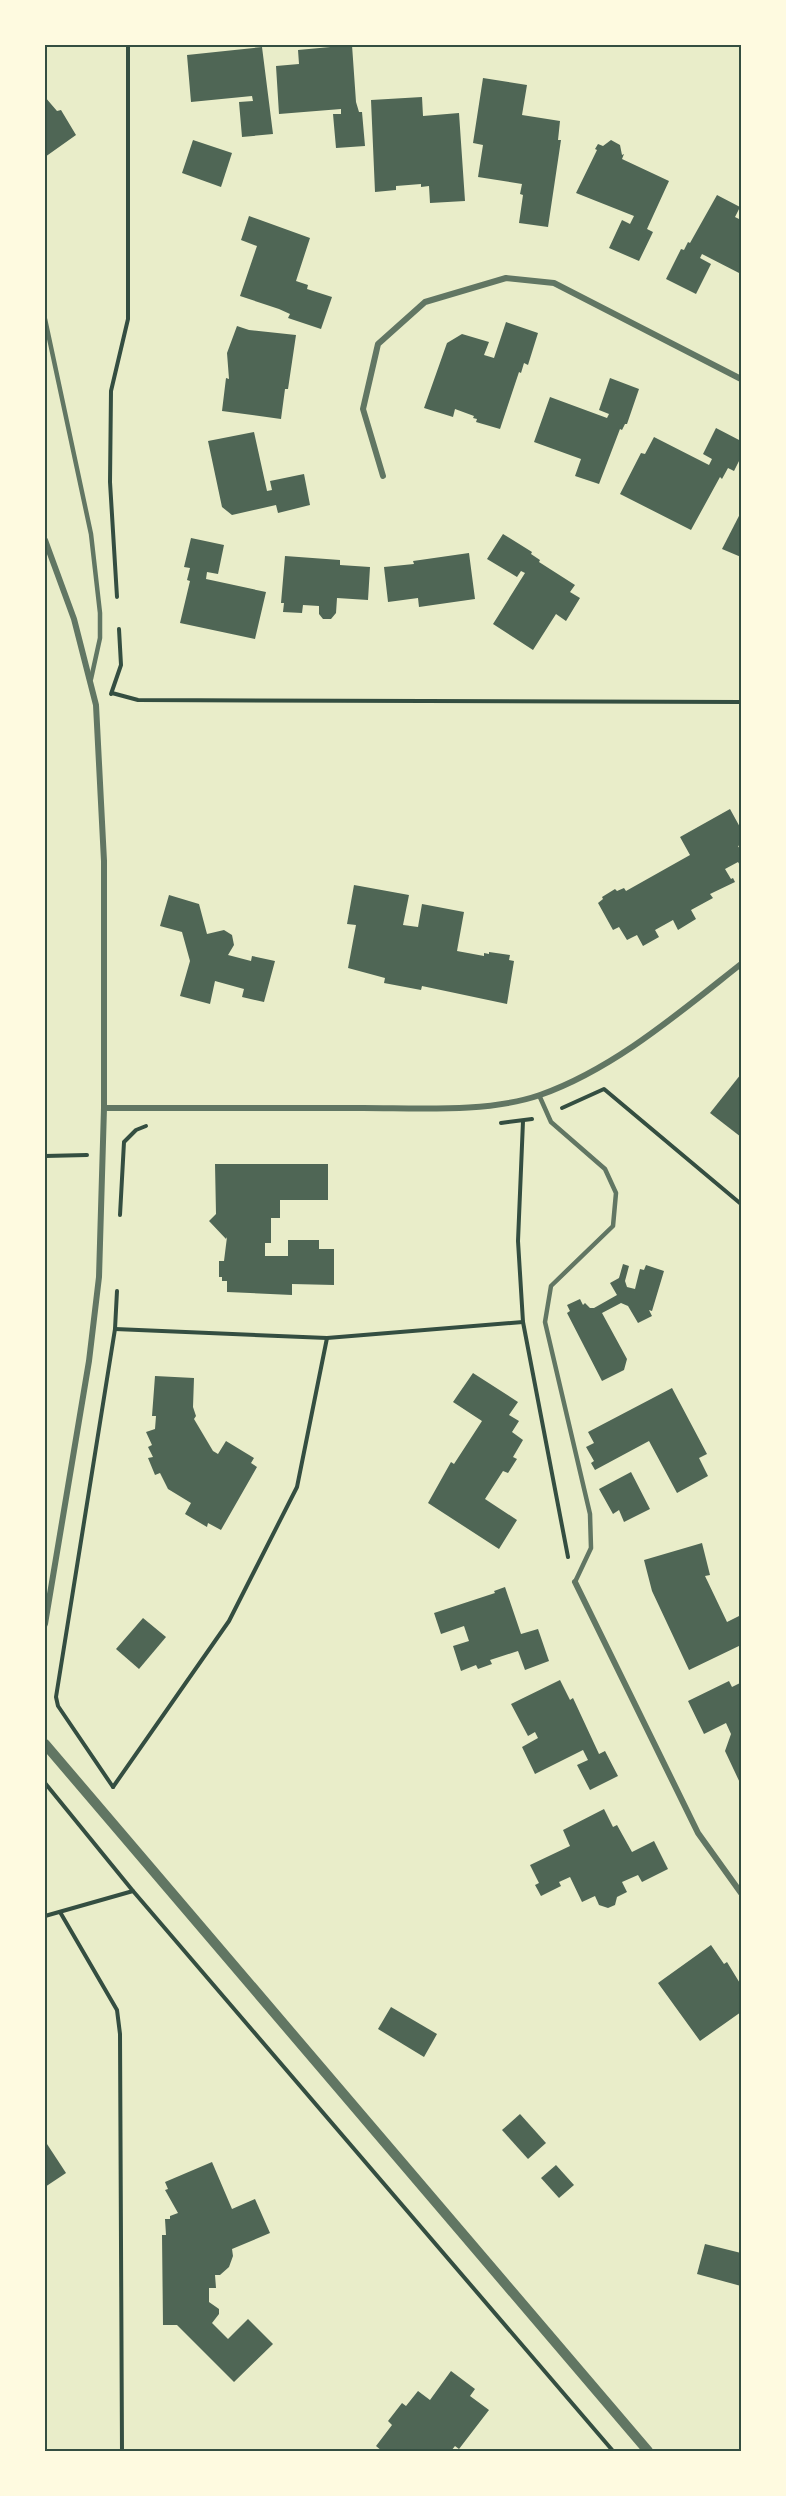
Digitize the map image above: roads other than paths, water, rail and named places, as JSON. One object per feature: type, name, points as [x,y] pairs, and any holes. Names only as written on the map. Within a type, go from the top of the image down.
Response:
[{"type":"street","points":[[383,476],[363,409],[378,344],[424,303],[506,278],[554,283],[741,379]]},
{"type":"street","points":[[45,540],[74,619],[96,705],[104,861],[104,1108],[99,1277],[89,1361],[45,1624]]},
{"type":"street","points":[[104,1108],[463,1108],[539,1095],[580,1077],[657,1030],[741,964]]},
{"type":"street","points":[[575,1582],[698,1833],[741,1893]]},
{"type":"street","points":[[45,1744],[648,2451]]},
{"type":"lane","points":[[45,319],[91,534],[100,613],[100,638],[90,681]]},
{"type":"lane","points":[[539,1095],[551,1122],[605,1169],[616,1193],[613,1226],[551,1286],[545,1322],[590,1514],[591,1548],[575,1582]]}]
